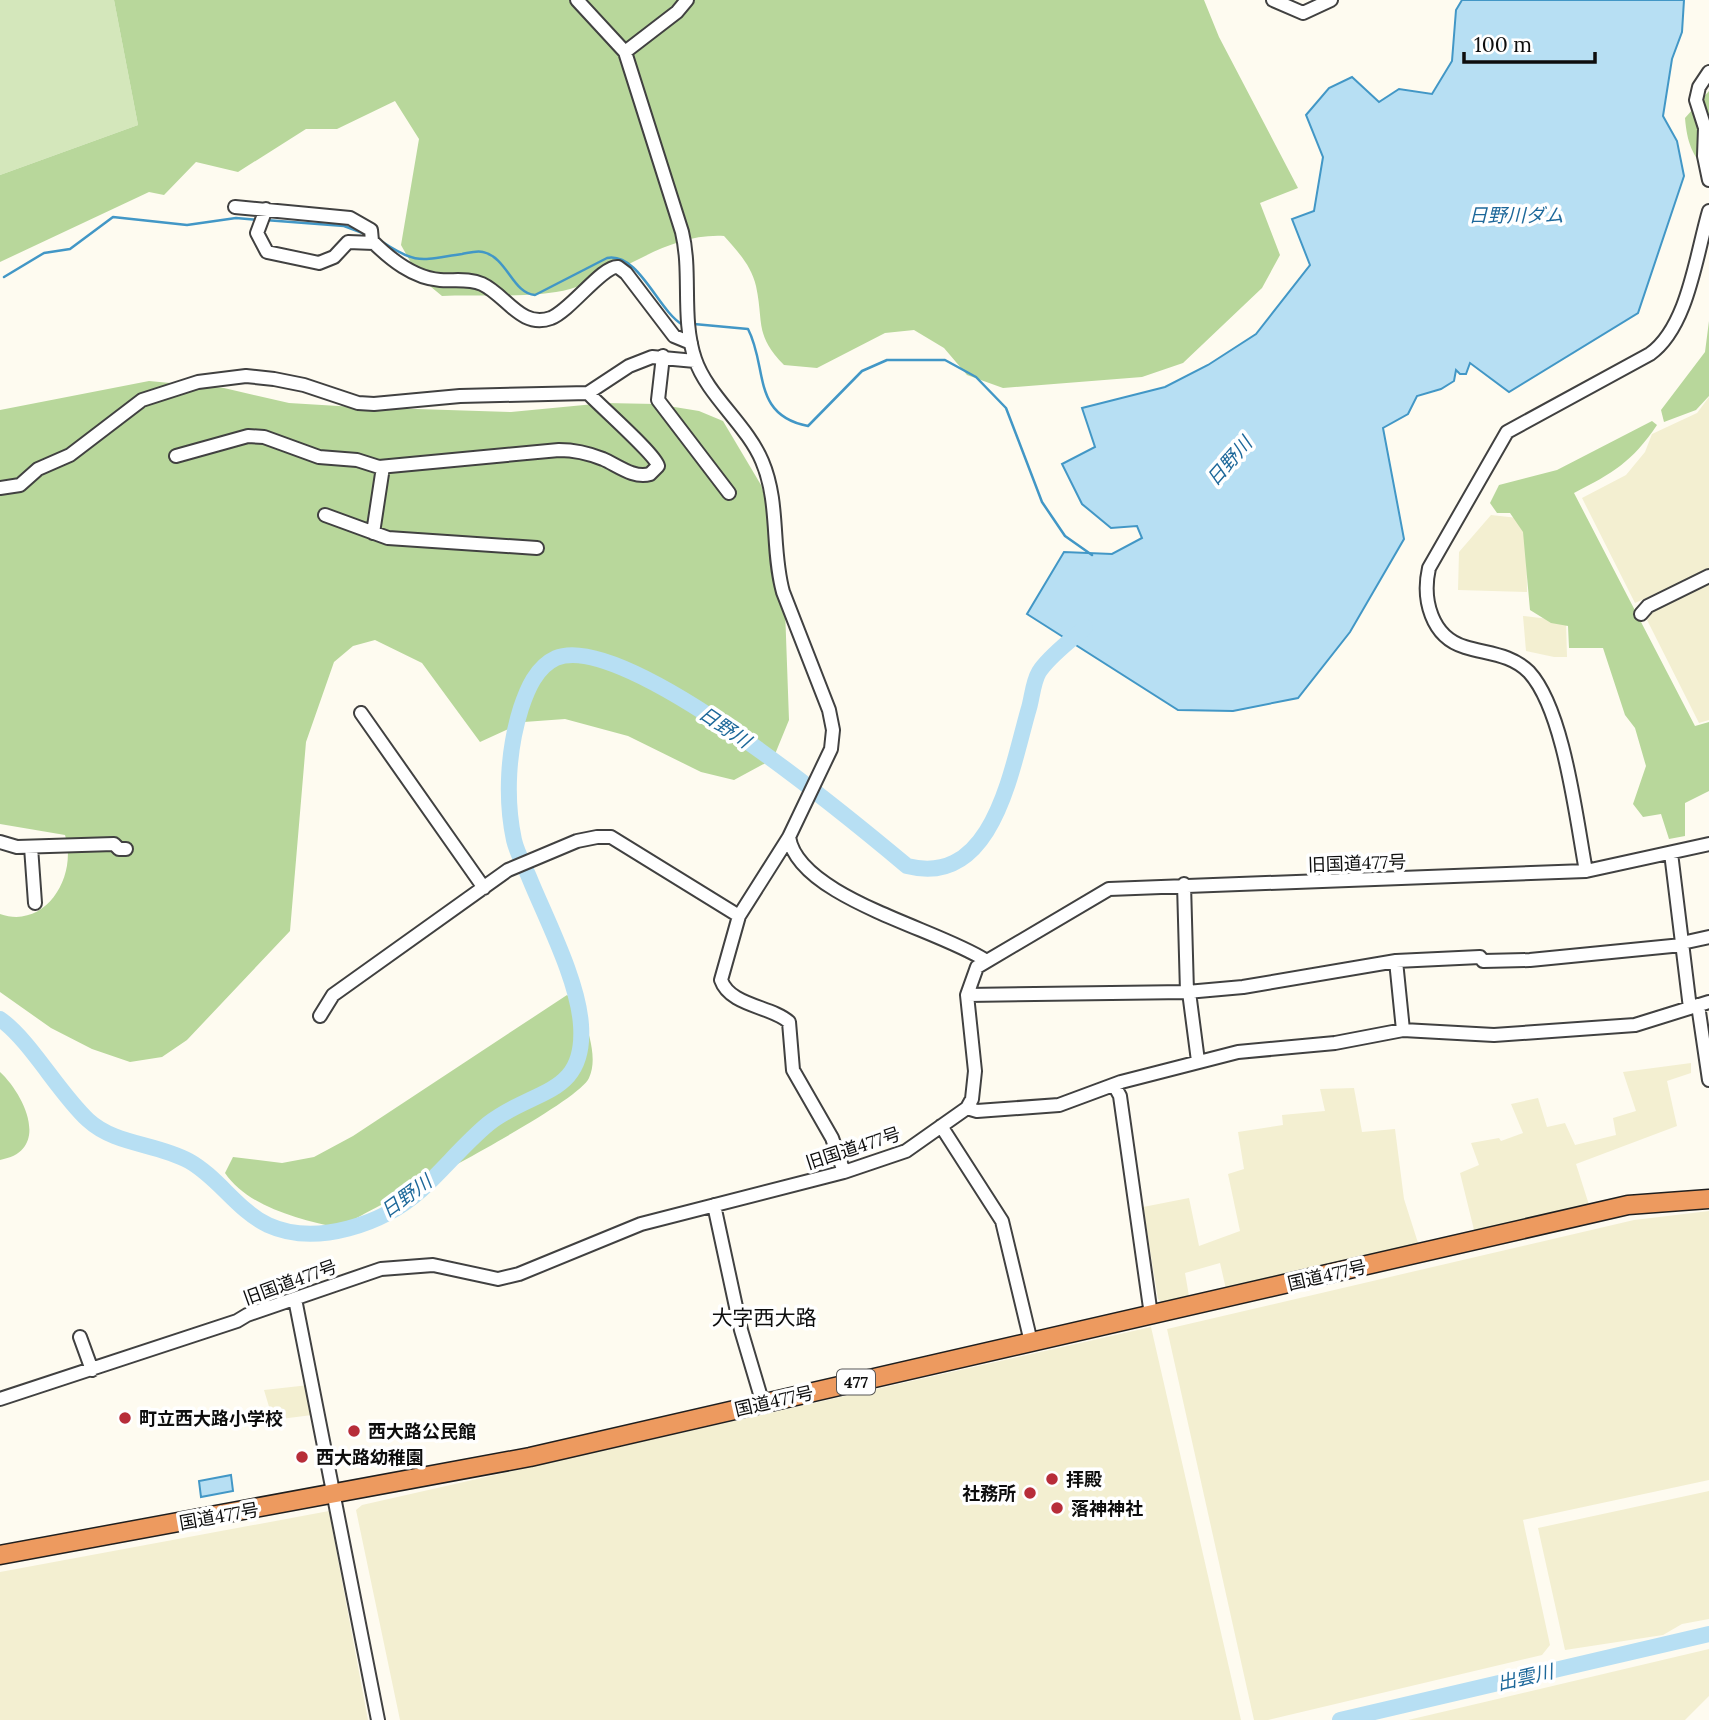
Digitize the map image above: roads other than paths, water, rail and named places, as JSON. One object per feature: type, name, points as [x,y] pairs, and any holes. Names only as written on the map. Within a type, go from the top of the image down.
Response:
[{"type":"highway","name":"国道477号","points":[[0,1555],[530,1457],[1628,1205],[1709,1199]]},
{"type":"street","points":[[577,0],[625,52],[682,232],[695,361],[747,435],[768,475],[774,506],[778,574],[829,710],[833,730],[826,760],[789,837],[739,916],[722,984],[752,1005],[789,1022],[793,1070],[832,1138],[844,1172]]},
{"type":"street","points":[[625,52],[677,12],[687,0]]},
{"type":"street","points":[[1273,0],[1303,13],[1331,0]]},
{"type":"street","points":[[1709,72],[1699,87],[1696,100],[1705,128],[1704,166],[1709,180]]},
{"type":"street","points":[[234,207],[263,216],[350,218],[400,265],[433,279],[479,282],[520,314],[537,320],[560,313],[582,296],[608,268],[618,267],[626,273],[674,336],[691,340]]},
{"type":"street","points":[[1586,871],[1560,733],[1539,685],[1517,662],[1461,646],[1447,637],[1432,616],[1426,581],[1429,568],[1507,432],[1650,354],[1668,339],[1678,321],[1709,211]]},
{"type":"street","points":[[263,216],[259,241],[267,252],[312,262],[326,261],[348,242],[372,238]]},
{"type":"street","points":[[663,356],[659,400],[729,493]]},
{"type":"street","points":[[0,488],[20,485],[38,470],[70,455],[142,400],[160,392],[220,379],[246,376],[274,379],[364,404],[460,396],[588,393],[629,366],[652,357],[695,361]]},
{"type":"street","points":[[176,456],[248,436],[264,438],[319,457],[357,460],[383,467],[559,450],[577,451],[602,458],[636,475],[650,474],[658,466],[655,456],[614,421],[588,393]]},
{"type":"street","points":[[373,533],[383,467]]},
{"type":"street","points":[[325,515],[388,538],[537,548]]},
{"type":"street","points":[[1641,614],[1648,607],[1709,576]]},
{"type":"street","points":[[361,713],[484,888]]},
{"type":"street","points":[[320,1016],[333,995],[508,870],[577,841],[611,837],[739,916]]},
{"type":"street","points":[[789,837],[790,845],[802,863],[853,901],[913,925],[985,960],[972,977],[967,995],[975,1071],[972,1099],[967,1108],[977,1111],[1059,1105],[1114,1085],[1238,1052],[1335,1043],[1404,1030],[1494,1035],[1635,1025],[1699,1005]]},
{"type":"street","points":[[0,842],[17,847],[114,844],[119,849],[126,849]]},
{"type":"street","name":"旧国道477号","points":[[985,960],[1109,889],[1184,884],[1586,871],[1709,844]]},
{"type":"street","points":[[31,846],[35,903]]},
{"type":"street","points":[[1671,853],[1682,944],[1699,1005],[1709,1080]]},
{"type":"street","points":[[1184,884],[1188,992],[1198,1061]]},
{"type":"street","points":[[967,995],[1188,992],[1243,987],[1396,961],[1480,957],[1483,961],[1530,960],[1682,944],[1709,937]]},
{"type":"street","points":[[1396,961],[1404,1030]]},
{"type":"street","points":[[1114,1085],[1120,1096],[1151,1315]]},
{"type":"street","name":"旧国道477号","points":[[0,1399],[92,1370],[366,1273],[393,1268],[453,1268],[498,1279],[569,1256],[641,1224],[844,1172],[906,1152],[967,1108]]},
{"type":"street","points":[[941,1126],[1002,1221],[1031,1342]]},
{"type":"street","points":[[713,1205],[741,1330],[763,1404]]},
{"type":"street","points":[[295,1299],[378,1720]]},
{"type":"street","points":[[80,1337],[92,1370]]},
{"type":"water","name":"日野川ダム","points":[[1462,0],[1684,0],[1682,32],[1672,59],[1663,116],[1677,141],[1684,176],[1638,313],[1509,392],[1470,363],[1466,374],[1460,374],[1456,370],[1454,381],[1441,389],[1417,396],[1408,414],[1383,428],[1404,539],[1350,632],[1298,698],[1233,711],[1178,710],[1027,614],[1064,552],[1112,554],[1142,538],[1137,526],[1111,528],[1082,504],[1062,464],[1095,447],[1082,408],[1165,387],[1208,365],[1256,334],[1310,265],[1292,219],[1314,211],[1323,157],[1306,115],[1329,88],[1352,77],[1379,102],[1399,89],[1432,94],[1452,61],[1456,10]]},
{"type":"water","points":[[231,1475],[233,1491],[201,1497],[199,1481]]},
{"type":"waterway","points":[[4,277],[44,253],[70,249],[113,217],[187,225],[236,218],[258,220]]},
{"type":"waterway","points":[[265,220],[344,226],[368,235]]},
{"type":"waterway","points":[[381,241],[403,254],[419,259],[483,252],[498,261],[521,289],[535,295],[607,258],[618,259],[639,273],[665,308],[683,325]]},
{"type":"waterway","points":[[694,324],[748,329],[769,400],[777,412],[808,426],[862,371],[887,360],[945,360],[976,377],[1006,408],[1042,502],[1065,536],[1092,555]]},
{"type":"waterway","name":"日野川","points":[[0,1019],[22,1040],[88,1120],[123,1139],[189,1161],[257,1219],[287,1231],[307,1234],[327,1233],[369,1222],[388,1213],[421,1190],[488,1124],[505,1112],[553,1088],[566,1078],[575,1066],[580,1048],[579,1007],[560,950],[517,850],[509,807],[513,740],[521,708],[529,687],[549,662],[556,658],[588,657],[632,672],[682,699],[790,772],[907,866],[936,868],[960,859],[979,842],[994,818],[1015,762],[1037,676],[1049,660],[1085,627]]},
{"type":"waterway","name":"出雲川","points":[[1340,1720],[1709,1634]]},
{"type":"place","name":"町立西大路小学校","points":[[125,1418]]},
{"type":"place","name":"西大路公民館","points":[[354,1431]]},
{"type":"place","name":"西大路幼稚園","points":[[302,1457]]},
{"type":"place","name":"拝殿","points":[[1052,1479]]},
{"type":"place","name":"社務所","points":[[1030,1493]]},
{"type":"place","name":"落神神社","points":[[1057,1508]]},
{"type":"district","name":"大字西大路","points":[[764,1317]]}]
